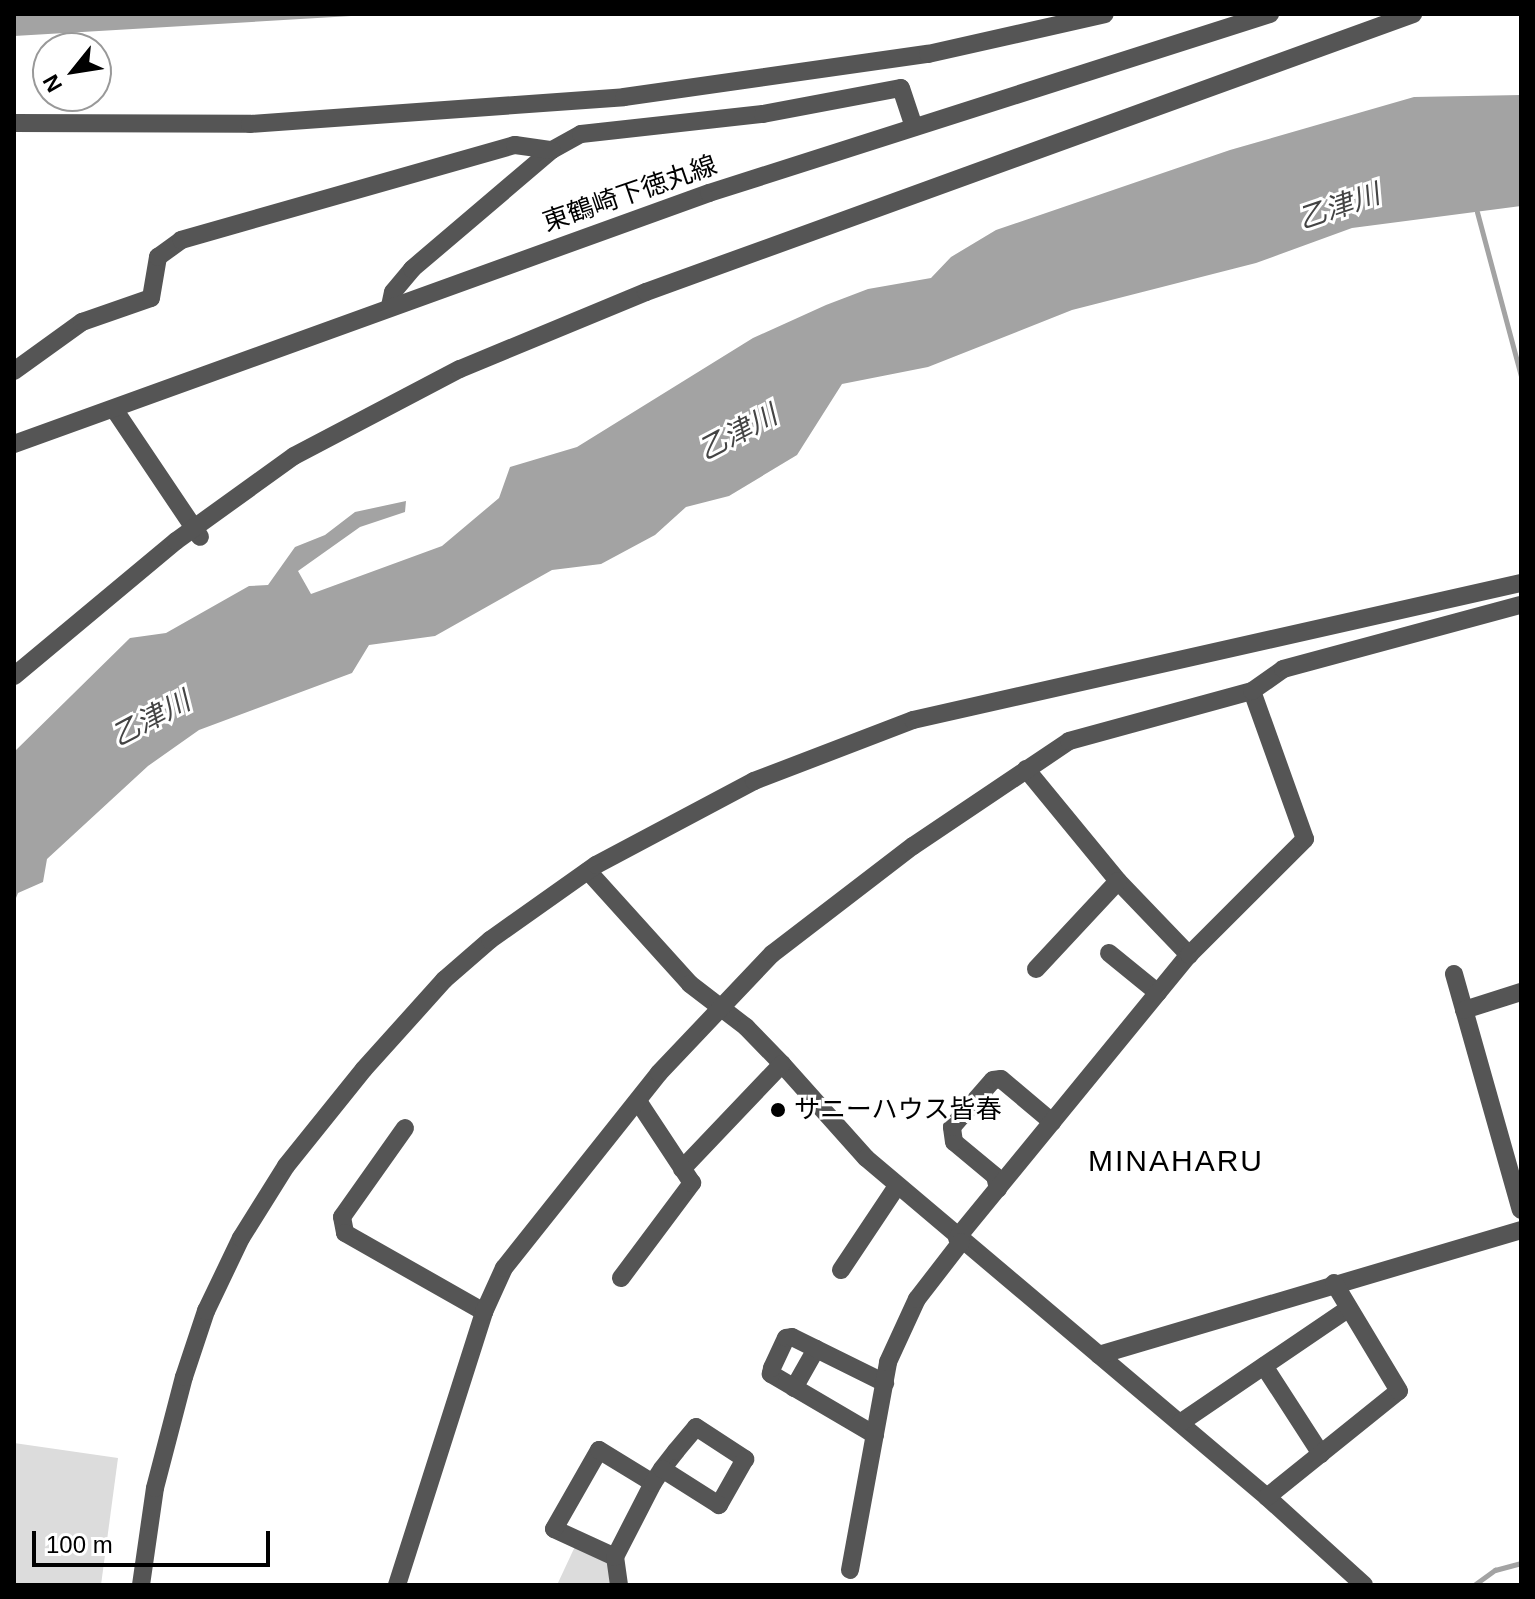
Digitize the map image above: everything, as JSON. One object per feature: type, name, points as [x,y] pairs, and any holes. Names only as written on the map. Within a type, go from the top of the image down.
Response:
[{"type":"street","points":[[14,123],[250,124],[624,97],[928,54],[1105,14]]},
{"type":"street","name":"東鶴崎下徳丸線","points":[[14,444],[390,306],[914,127],[1270,14]]},
{"type":"street","points":[[14,676],[294,456],[460,369],[646,292],[1413,14]]},
{"type":"street","points":[[390,306],[393,292],[412,269],[552,150],[581,134],[763,114],[873,90],[901,88],[914,127]]},
{"type":"street","points":[[14,371],[82,322],[151,298],[158,257],[181,240],[515,145],[552,150]]},
{"type":"street","points":[[114,409],[197,532]]},
{"type":"street","points":[[141,1585],[155,1488],[184,1377],[206,1311],[241,1238],[286,1166],[364,1069],[486,934],[588,871],[754,781],[913,720],[1521,583]]},
{"type":"street","points":[[397,1585],[484,1312],[519,1247],[638,1101],[721,1007],[817,916],[1069,741],[1252,691],[1283,669],[1521,605]]},
{"type":"street","points":[[1320,629],[1397,636]]},
{"type":"street","points":[[850,1570],[885,1383],[905,1322],[959,1240],[998,1189],[1189,955],[1305,839],[1252,691]]},
{"type":"street","points":[[1026,769],[1118,881],[1189,955]]},
{"type":"street","points":[[588,871],[690,984],[721,1007],[782,1064],[897,1186],[1267,1497],[1364,1585]]},
{"type":"street","points":[[1036,969],[1118,881]]},
{"type":"street","points":[[1109,953],[1158,993]]},
{"type":"street","points":[[1454,974],[1521,1210]]},
{"type":"street","points":[[1464,1010],[1521,992]]},
{"type":"street","points":[[682,1169],[782,1064]]},
{"type":"street","points":[[998,1189],[995,1176],[954,1142],[952,1127],[993,1080],[1001,1079],[1052,1122]]},
{"type":"street","points":[[621,1278],[692,1183],[638,1101]]},
{"type":"street","points":[[405,1128],[342,1217],[345,1233],[484,1312]]},
{"type":"street","points":[[841,1270],[897,1186]]},
{"type":"street","points":[[1099,1355],[1521,1230]]},
{"type":"street","points":[[1267,1497],[1399,1391],[1334,1283]]},
{"type":"street","points":[[1180,1423],[1349,1308]]},
{"type":"street","points":[[875,1435],[771,1374],[786,1338],[816,1349],[885,1383]]},
{"type":"street","points":[[794,1388],[816,1349]]},
{"type":"street","points":[[1264,1366],[1321,1454]]},
{"type":"street","points":[[615,1557],[554,1529],[599,1450],[658,1476],[719,1505],[745,1459],[696,1427],[658,1476],[615,1557],[619,1585]]},
{"type":"shaded area","points":[[14,1443],[118,1458],[101,1585],[14,1585]]},
{"type":"shaded area","points":[[578,1540],[615,1557],[618,1585],[557,1585]]},
{"type":"water","points":[[14,14],[385,14],[81,32],[32,32],[32,35],[14,36]]},
{"type":"water","name":"乙津川","points":[[1521,95],[1521,206],[1352,228],[1256,263],[1072,310],[928,367],[842,384],[797,455],[729,496],[686,507],[655,535],[601,564],[552,570],[435,636],[369,645],[352,673],[199,730],[148,766],[47,859],[43,882],[18,893],[14,903],[14,752],[130,638],[166,633],[249,586],[268,585],[295,547],[325,535],[355,512],[406,501],[405,512],[360,527],[298,571],[311,594],[442,546],[499,498],[510,467],[577,447],[753,338],[826,305],[868,289],[931,278],[951,257],[996,230],[1230,150],[1414,97]]},
{"type":"waterway","points":[[1477,212],[1521,376]]},
{"type":"waterway","points":[[1474,1585],[1495,1570],[1521,1563]]},
{"type":"place","name":"サニーハウス皆春","points":[[778,1110]]},
{"type":"district","name":"MINAHARU","points":[[1176,1161]]}]
